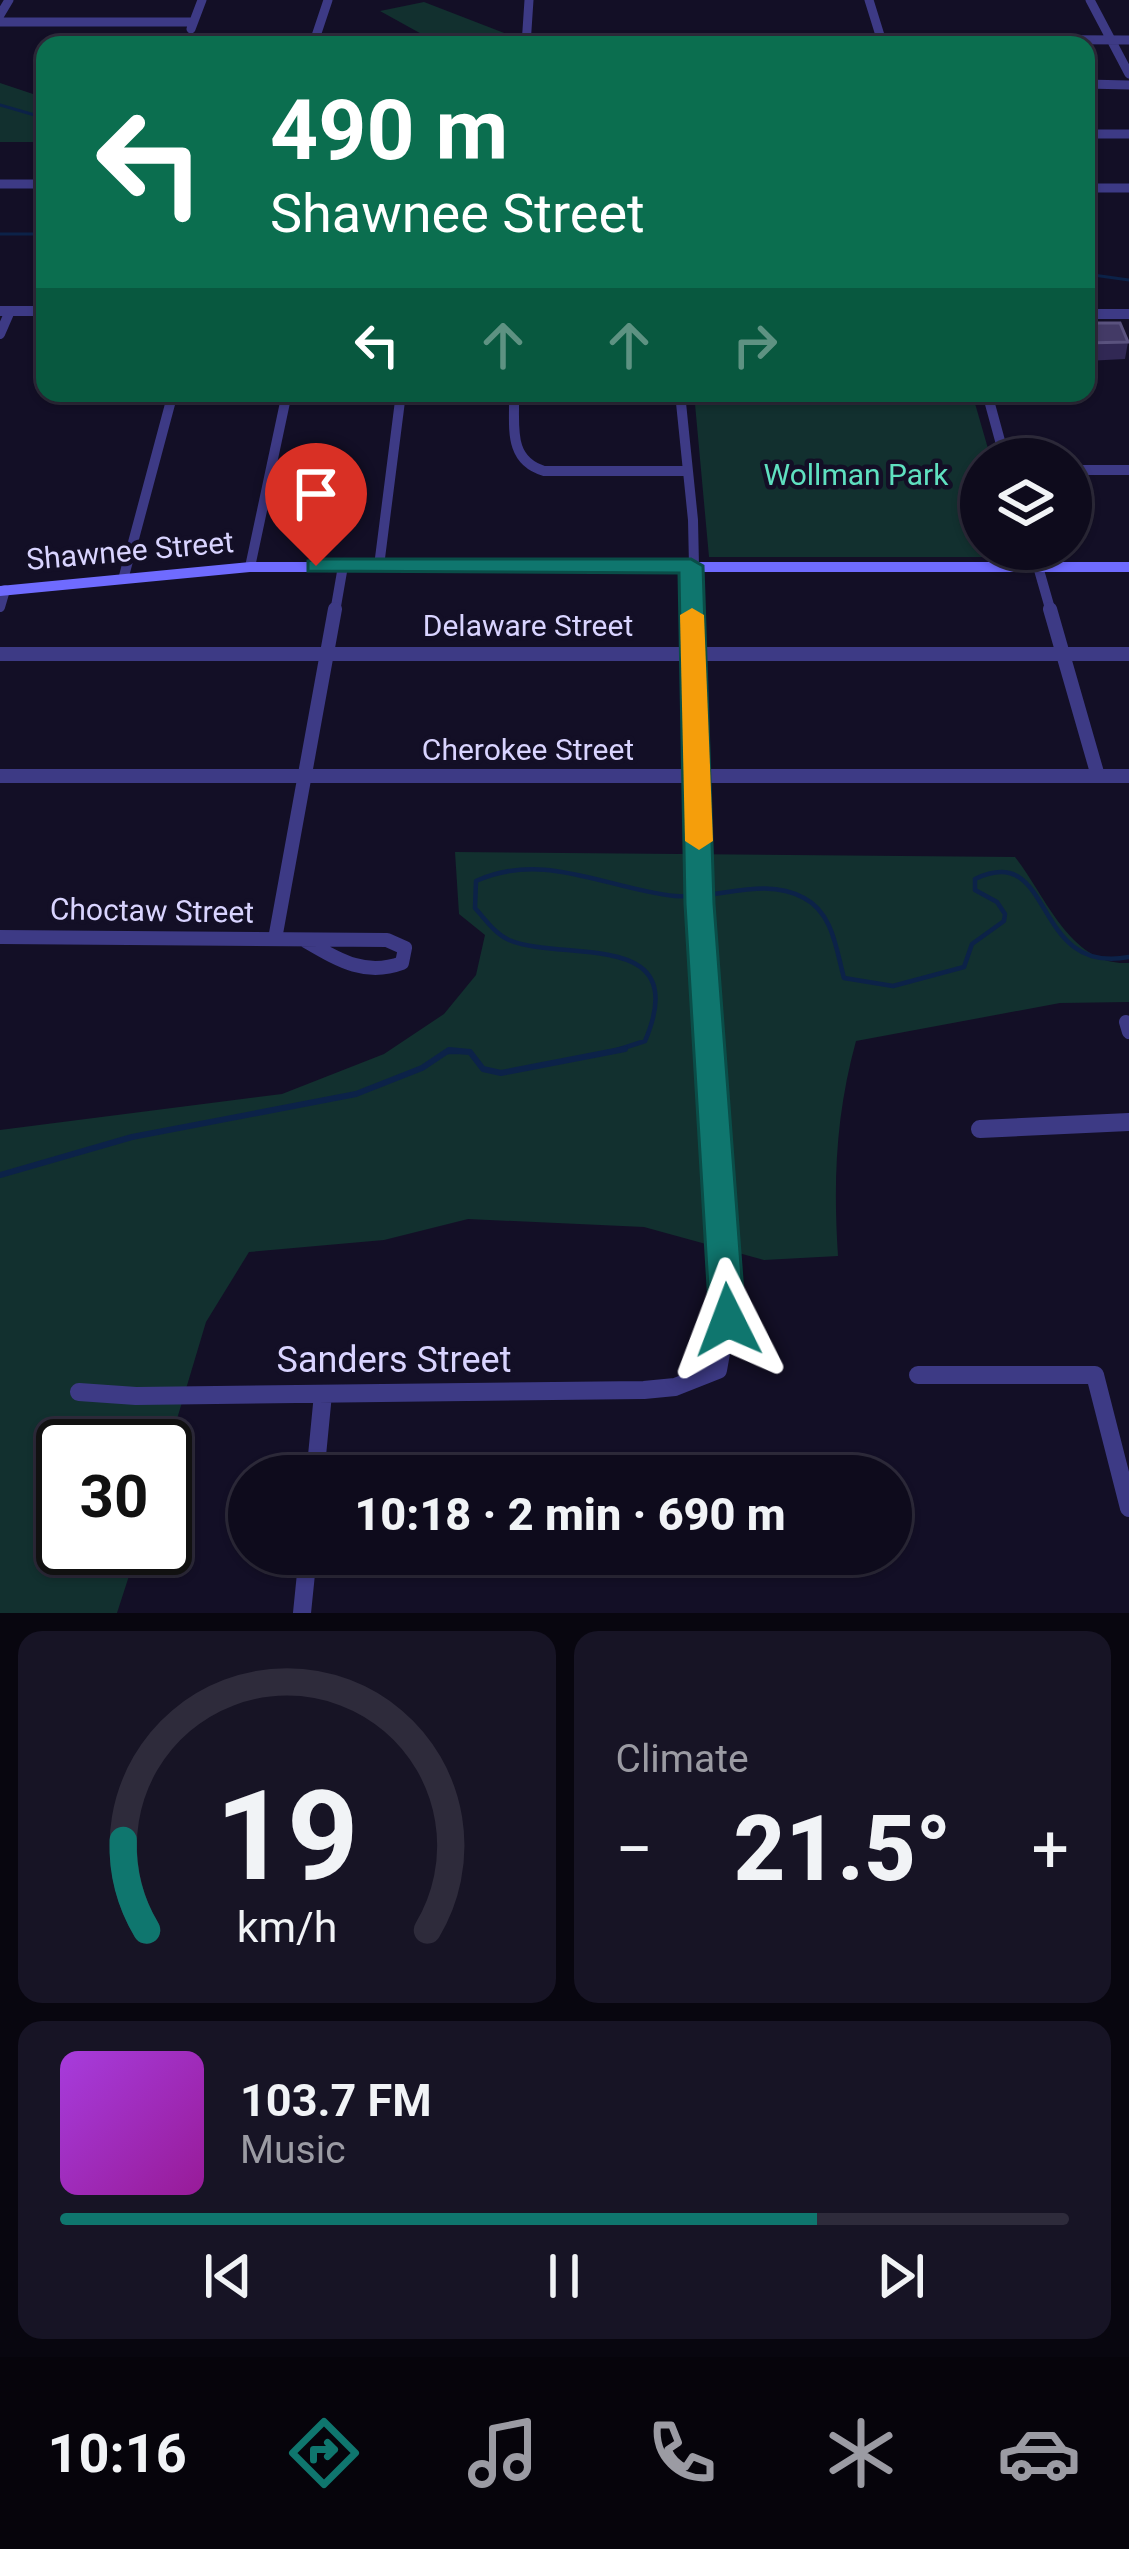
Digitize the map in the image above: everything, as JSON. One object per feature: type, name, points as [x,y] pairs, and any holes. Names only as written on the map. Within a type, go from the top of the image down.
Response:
[{"type":"street","points":[[9,0],[0,18],[194,22]]},
{"type":"street","points":[[188,36],[202,0]]},
{"type":"street","points":[[316,36],[328,0]]},
{"type":"street","points":[[526,36],[529,0]]},
{"type":"street","points":[[869,0],[880,36]]},
{"type":"street","points":[[1090,0],[1129,74]]},
{"type":"street","points":[[1095,40],[1129,40]]},
{"type":"street","points":[[1095,84],[1129,85]]},
{"type":"street","points":[[1095,134],[1129,134]]},
{"type":"street","points":[[0,184],[36,184]]},
{"type":"street","points":[[1095,188],[1129,188]]},
{"type":"street","points":[[0,334],[5,311],[36,311]]},
{"type":"street","points":[[124,576],[171,402]]},
{"type":"street","points":[[250,566],[285,402]]},
{"type":"street","points":[[379,566],[400,402]]},
{"type":"street","points":[[514,402],[515,448],[527,466],[544,471],[688,471]]},
{"type":"street","points":[[681,402],[693,520],[697,776]]},
{"type":"street","points":[[989,402],[999,438]]},
{"type":"street","points":[[1092,470],[1129,470]]},
{"type":"street","name":"Shawnee Street","points":[[2,596],[124,576],[250,566],[960,567]]},
{"type":"street","points":[[275,939],[343,566]]},
{"type":"street","name":"Shawnee Street","points":[[1092,568],[1129,568]]},
{"type":"street","points":[[1040,570],[1098,776]]},
{"type":"street","name":"Delaware Street","points":[[0,654],[1129,654]]},
{"type":"street","name":"Cherokee Street","points":[[0,776],[1129,776]]},
{"type":"street","name":"Sanders Street","points":[[79,1392],[644,1390],[708,1378],[718,1370],[728,1320],[700,897],[697,776]]},
{"type":"street","name":"Choctaw Street","points":[[0,937],[387,940],[405,948],[405,956],[402,963],[388,969],[356,969],[304,940]]},
{"type":"street","points":[[980,1129],[1129,1122]]},
{"type":"street","points":[[918,1375],[1095,1375],[1129,1508]]},
{"type":"street","points":[[317,1455],[323,1394]]},
{"type":"street","points":[[302,1613],[306,1575]]},
{"type":"green space","points":[[424,2],[512,36],[425,36],[380,11]]},
{"type":"green space","points":[[0,83],[36,95],[36,142],[0,142]]},
{"type":"green space","name":"Wollman Park","points":[[695,402],[975,402],[985,438],[960,438],[960,557],[709,557]]},
{"type":"green space","points":[[455,852],[1015,857],[1075,941],[1108,961],[1129,963],[1129,1002],[1060,1003],[856,1041],[838,1147],[838,1256],[764,1260],[644,1227],[468,1219],[384,1240],[249,1252],[206,1322],[177,1419],[36,1419],[36,1575],[129,1575],[117,1613],[0,1613],[0,1130],[282,1094],[384,1054],[444,1014],[476,975],[485,935],[459,914]]},
{"type":"building","points":[[1095,323],[1120,323],[1128,342],[1095,343]]},
{"type":"waterway","points":[[0,105],[36,115]]},
{"type":"waterway","points":[[0,234],[36,234]]},
{"type":"waterway","points":[[1095,275],[1129,280]]},
{"type":"waterway","points":[[613,1051],[645,1041],[655,1005],[652,980],[637,965],[615,956],[509,940],[475,908],[476,881],[526,869],[576,874],[675,896],[757,889],[788,892],[821,913],[832,933],[844,978],[893,986],[964,967],[972,944],[1004,921],[1005,914],[997,902],[975,890],[975,879],[1001,872],[1019,877],[1075,947],[1097,958],[1129,957]]},
{"type":"waterway","points":[[613,1051],[625,1049]]},
{"type":"waterway","points":[[0,1175],[132,1137],[356,1094],[422,1068],[449,1050],[470,1052],[483,1069],[501,1073],[613,1051]]},
{"type":"waterway","points":[[447,1052],[467,1052]]},
{"type":"slow traffic","points":[[692,615],[699,841]]},
{"type":"route","points":[[316,566],[691,566],[700,904],[728,1320]]}]
